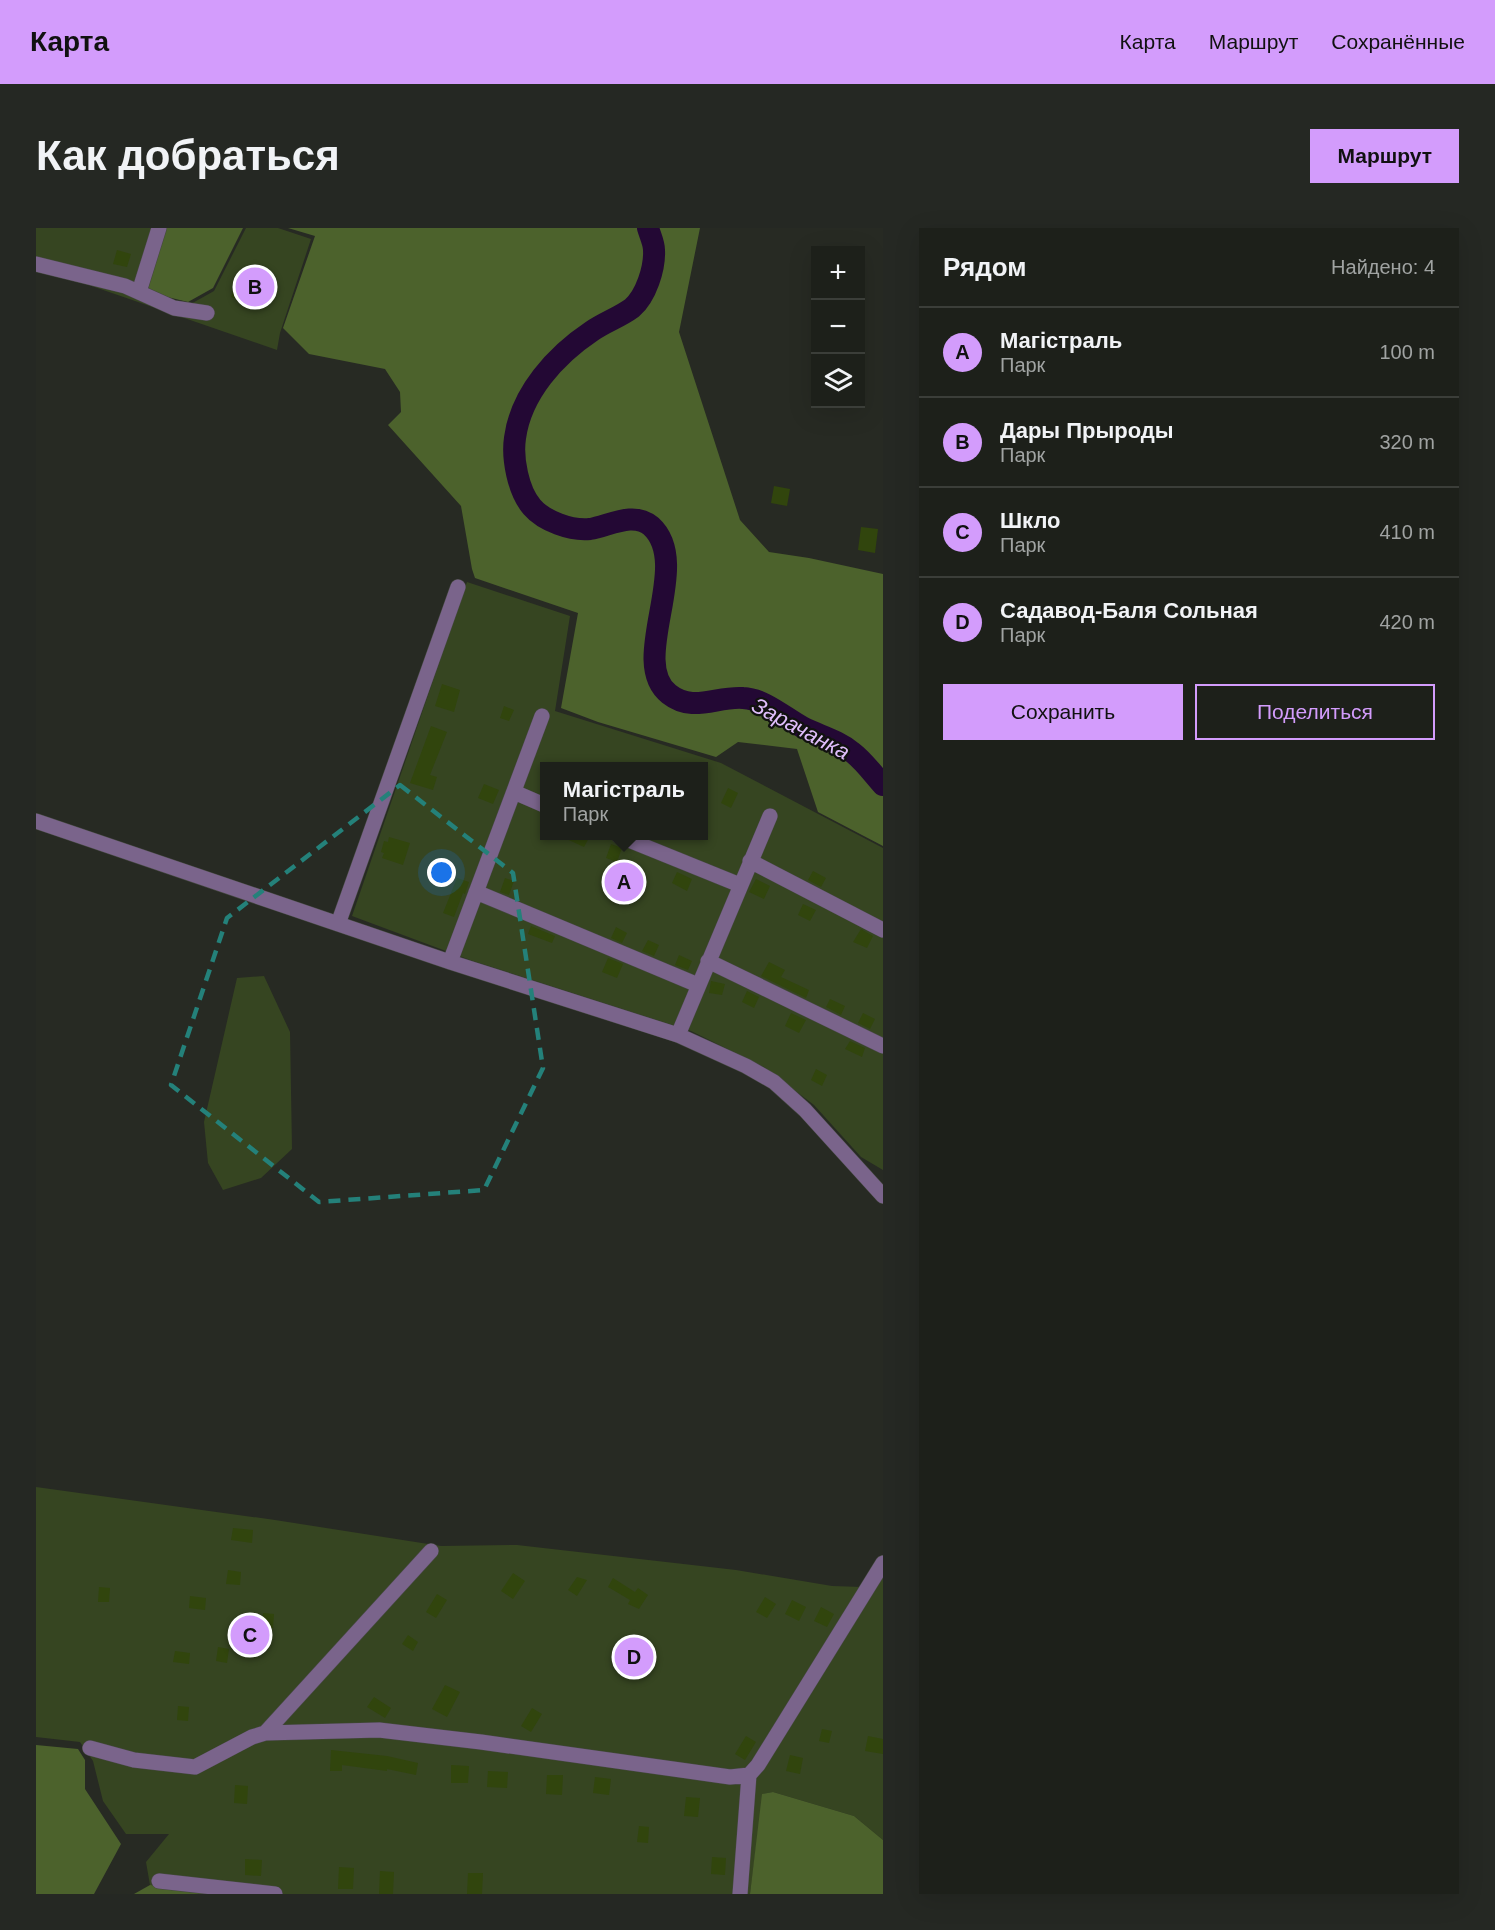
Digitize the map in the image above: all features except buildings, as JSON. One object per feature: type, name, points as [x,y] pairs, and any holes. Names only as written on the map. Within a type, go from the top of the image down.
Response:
[{"type":"street","points":[[139,292],[159,228]]},
{"type":"street","points":[[36,264],[125,286],[174,308],[207,313]]},
{"type":"street","points":[[338,924],[458,587]]},
{"type":"street","points":[[450,962],[542,716]]},
{"type":"street","points":[[514,792],[540,803]]},
{"type":"street","points":[[678,1035],[770,816]]},
{"type":"street","points":[[36,821],[450,962],[678,1035],[746,1066],[774,1082],[805,1110],[883,1196]]},
{"type":"street","points":[[629,840],[740,885]]},
{"type":"street","points":[[750,861],[883,930]]},
{"type":"street","points":[[477,892],[698,985]]},
{"type":"street","points":[[708,961],[883,1046]]},
{"type":"street","points":[[265,1733],[431,1551]]},
{"type":"street","points":[[90,1748],[134,1760],[195,1767],[252,1737],[265,1733],[379,1730],[636,1763],[696,1773],[730,1777],[749,1775],[758,1766],[883,1563]]},
{"type":"street","points":[[740,1894],[749,1775]]},
{"type":"street","points":[[159,1881],[275,1894]]},
{"type":"highlighted area","points":[[400,785],[513,873],[543,1068],[484,1190],[319,1202],[171,1085],[227,918]]},
{"type":"green space","points":[[36,228],[162,228],[145,292],[189,305],[214,291],[246,228],[278,228],[311,239],[280,333],[277,350],[83,283],[36,271]]},
{"type":"green space","points":[[166,228],[243,228],[213,288],[188,302],[147,292]]},
{"type":"green space","points":[[288,228],[700,228],[679,332],[740,520],[769,552],[883,574],[883,846],[818,812],[797,749],[738,742],[716,757],[598,722],[561,708],[578,613],[475,578],[461,506],[388,425],[401,412],[400,392],[385,369],[309,354],[283,328],[315,236]]},
{"type":"green space","points":[[467,582],[570,616],[555,711],[721,763],[883,848],[883,1170],[861,1157],[814,1105],[764,1067],[691,1031],[470,960],[352,916]]},
{"type":"green space","points":[[264,976],[290,1032],[292,1149],[261,1178],[223,1190],[208,1163],[204,1122],[237,978]]},
{"type":"green space","points":[[36,1487],[441,1546],[517,1545],[736,1570],[832,1586],[862,1587],[883,1572],[883,1840],[854,1816],[773,1792],[763,1794],[750,1894],[244,1894],[150,1885],[146,1862],[169,1834],[126,1834],[103,1801],[93,1761],[80,1742],[36,1737]]},
{"type":"green space","points":[[36,1745],[78,1749],[85,1760],[85,1789],[121,1844],[94,1894],[36,1894]]},
{"type":"green space","points":[[773,1792],[854,1816],[883,1840],[883,1894],[750,1894],[762,1794]]},
{"type":"green space","points":[[150,1885],[244,1894],[134,1894]]},
{"type":"waterway","name":"Зарачанка","points":[[648,228],[654,257],[649,281],[637,303],[623,314],[592,331],[566,352],[542,377],[524,406],[514,446],[515,464],[523,492],[532,507],[543,517],[566,527],[590,529],[629,520],[637,520],[651,526],[662,543],[666,564],[655,659],[658,679],[669,694],[678,700],[696,703],[733,698],[759,702],[804,728],[847,748],[883,785]]},
{"type":"place","name":"Дары Прыроды","points":[[255,287]]},
{"type":"place","name":"Магістраль","points":[[624,882]]},
{"type":"place","name":"Шкло","points":[[250,1635]]},
{"type":"place","name":"Садавод-Баля Сольная","points":[[634,1657]]}]
